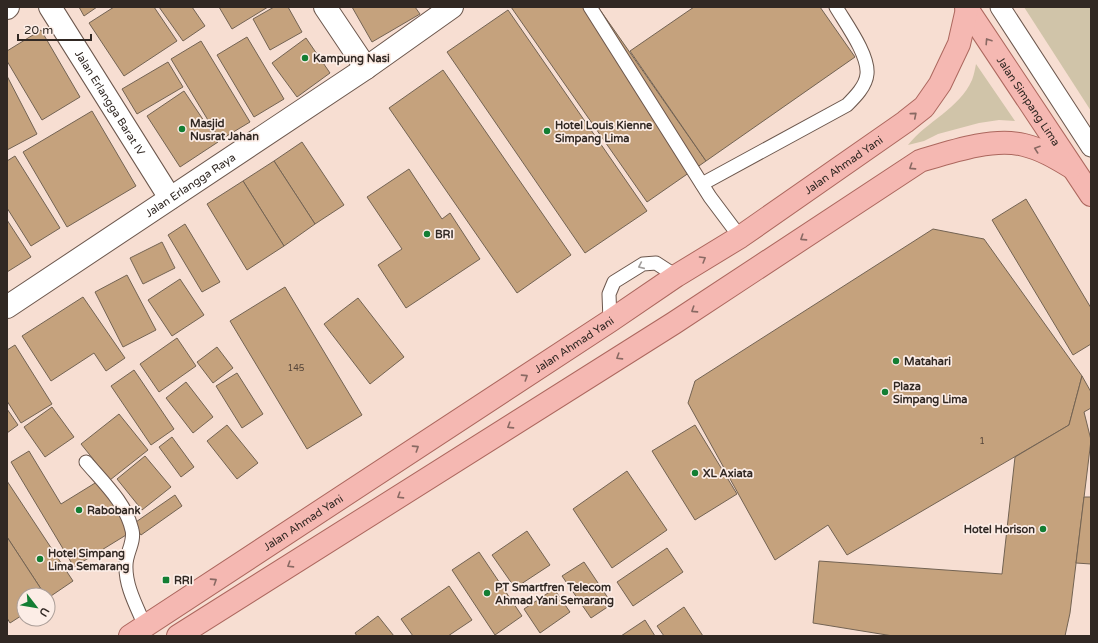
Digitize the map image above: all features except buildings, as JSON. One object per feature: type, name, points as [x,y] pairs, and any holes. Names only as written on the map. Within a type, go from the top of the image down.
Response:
[{"type":"main road","name":"Jalan Simpang Lima","points":[[966,8],[1091,195]]},
{"type":"main road","name":"Jalan Ahmad Yani","points":[[138,631],[610,321],[676,276],[740,237],[906,122],[924,107],[940,84],[959,44],[966,8]]},
{"type":"main road","points":[[178,636],[674,323],[920,161],[967,147],[996,143],[1022,144],[1047,153],[1071,167]]},
{"type":"street","name":"Jalan Erlangga Barat IV","points":[[50,7],[170,198]]},
{"type":"street","points":[[325,7],[366,68]]},
{"type":"street","name":"Jalan Erlangga Raya","points":[[7,307],[366,68],[452,7]]},
{"type":"street","points":[[1000,7],[1091,147]]},
{"type":"lane","points":[[590,7],[702,184],[740,237]]},
{"type":"lane","points":[[702,184],[847,105],[861,90],[868,75],[865,56],[836,7]]},
{"type":"lane","points":[[610,321],[609,294],[614,282],[643,264],[656,264],[676,276]]},
{"type":"lane","points":[[86,462],[124,508],[132,530],[133,540],[126,565],[128,584],[138,631]]},
{"type":"shaded area","points":[[1024,7],[1091,7],[1091,111]]},
{"type":"shaded area","points":[[976,64],[1015,121],[999,120],[979,123],[938,134],[924,141],[908,145],[959,99],[972,80]]},
{"type":"place","name":"Kampung Nasi","points":[[305,58]]},
{"type":"place","name":"Masjid Nusrat Jahan","points":[[182,129]]},
{"type":"place","name":"Hotel Louis Kienne Simpang Lima","points":[[547,131]]},
{"type":"place","name":"BRI","points":[[427,234]]},
{"type":"place","name":"Matahari","points":[[896,361]]},
{"type":"place","name":"Plaza Simpang Lima","points":[[885,392]]},
{"type":"place","name":"XL Axiata","points":[[695,473]]},
{"type":"place","name":"Rabobank","points":[[79,510]]},
{"type":"place","name":"Hotel Horison","points":[[1043,529]]},
{"type":"place","name":"Hotel Simpang Lima Semarang","points":[[40,559]]},
{"type":"place","name":"RRI","points":[[166,580]]},
{"type":"place","name":"PT Smartfren Telecom Ahmad Yani Semarang","points":[[487,593]]}]
